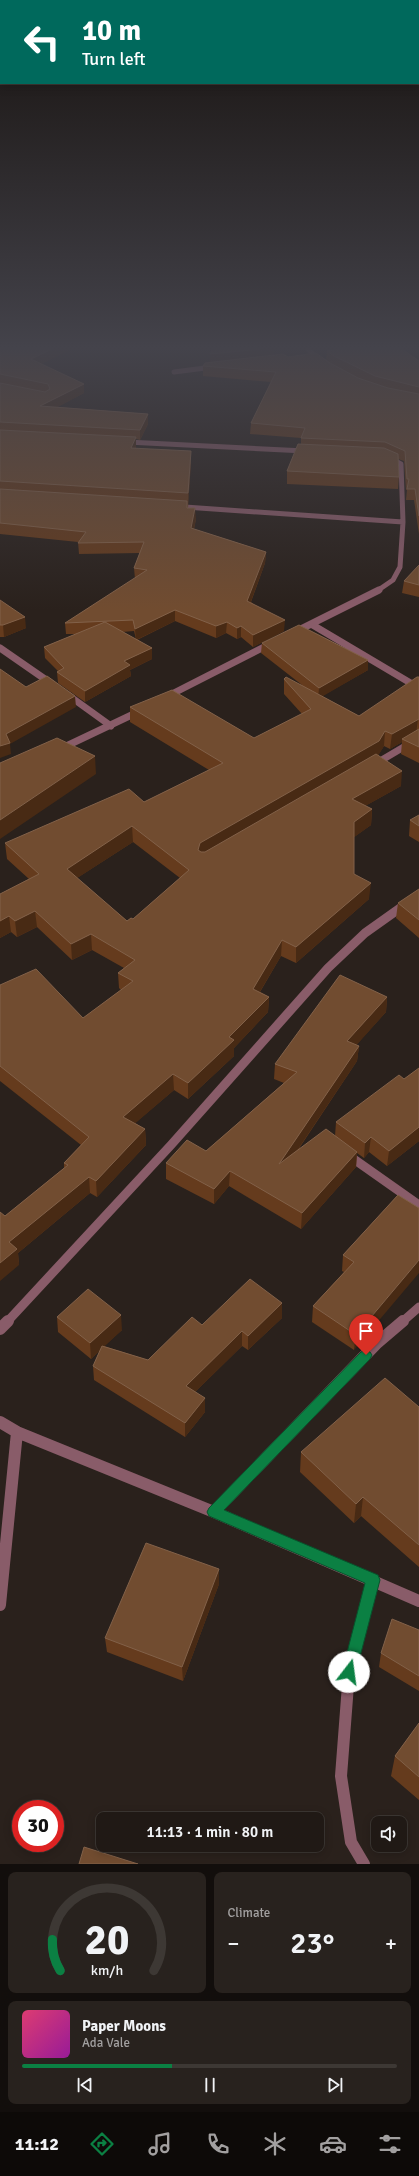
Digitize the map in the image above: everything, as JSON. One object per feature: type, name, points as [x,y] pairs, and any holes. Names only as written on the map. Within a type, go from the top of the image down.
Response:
[{"type":"street","points":[[116,442],[310,451]]},
{"type":"street","points":[[290,634],[381,589],[393,580],[400,567],[403,522],[401,464],[384,456]]},
{"type":"street","points":[[174,507],[403,522]]},
{"type":"street","points":[[311,624],[419,688]]},
{"type":"street","points":[[158,701],[276,641]]},
{"type":"street","points":[[0,648],[111,726]]},
{"type":"street","points":[[56,751],[111,726],[145,708]]},
{"type":"street","points":[[365,769],[419,738]]},
{"type":"street","points":[[0,1329],[171,1145],[328,968],[365,933],[419,895]]},
{"type":"street","points":[[342,1150],[419,1205]]},
{"type":"street","points":[[214,1512],[376,1344],[419,1306]]},
{"type":"street","points":[[0,1422],[17,1432],[214,1512],[419,1601]]},
{"type":"street","points":[[0,1605],[17,1432]]},
{"type":"street","points":[[364,1864],[351,1842],[341,1776],[349,1672],[373,1580]]},
{"type":"building","points":[[0,436],[136,437],[131,448],[191,451],[188,493],[0,481]]},
{"type":"building","points":[[302,436],[419,436],[419,516],[415,489],[407,489],[409,479],[407,479],[405,451],[385,442],[301,438]]},
{"type":"building","points":[[298,444],[384,448],[398,454],[399,477],[287,471]]},
{"type":"building","points":[[0,489],[187,501],[187,508],[195,508],[191,528],[266,552],[247,601],[285,620],[253,635],[241,626],[237,628],[227,622],[216,626],[175,610],[135,629],[133,620],[65,623],[147,570],[134,568],[144,542],[78,543],[86,532],[0,523]]},
{"type":"building","points":[[419,565],[419,585],[404,581]]},
{"type":"building","points":[[0,600],[25,617],[0,625]]},
{"type":"building","points":[[105,622],[152,648],[124,661],[130,665],[85,691],[57,672],[64,668],[44,647]]},
{"type":"building","points":[[299,625],[368,660],[319,688],[262,643]]},
{"type":"building","points":[[0,669],[26,687],[47,676],[75,696],[6,734],[10,743],[0,746]]},
{"type":"building","points":[[286,677],[359,716],[419,677],[419,719],[392,734],[385,731],[379,741],[200,843],[198,850],[205,852],[376,754],[402,771],[352,799],[372,809],[354,822],[354,874],[371,883],[296,947],[282,940],[253,989],[269,997],[229,1037],[234,1040],[188,1083],[173,1074],[123,1117],[145,1129],[96,1181],[89,1177],[9,1242],[17,1249],[0,1263],[0,1212],[5,1216],[68,1165],[64,1163],[89,1137],[0,1066],[0,985],[36,969],[83,1018],[133,981],[118,973],[135,960],[91,934],[71,944],[35,911],[15,921],[9,916],[0,921],[0,894],[39,874],[5,843],[129,789],[144,802],[223,763],[130,707],[172,690],[254,738],[311,709],[284,679]],"holes":[[[132,826],[189,870],[133,919],[131,918],[127,921],[67,869]]]},
{"type":"building","points":[[419,729],[419,747],[402,739]]},
{"type":"building","points":[[57,738],[95,756],[0,820],[0,763]]},
{"type":"building","points":[[419,815],[419,826],[410,820]]},
{"type":"building","points":[[419,889],[419,920],[398,903]]},
{"type":"building","points":[[340,975],[387,997],[347,1041],[359,1046],[279,1164],[326,1129],[357,1152],[302,1213],[230,1171],[214,1189],[166,1163],[187,1140],[206,1151],[297,1072],[275,1064]]},
{"type":"building","points":[[419,1068],[419,1127],[389,1151],[371,1137],[365,1143],[336,1122],[399,1075],[404,1079]]},
{"type":"building","points":[[398,1195],[419,1208],[419,1260],[356,1335],[313,1306],[354,1262],[343,1255]]},
{"type":"building","points":[[250,1279],[282,1303],[248,1336],[242,1331],[186,1386],[205,1398],[185,1423],[93,1366],[102,1346],[148,1360],[192,1317],[202,1325]]},
{"type":"building","points":[[88,1289],[121,1315],[90,1343],[57,1317]]},
{"type":"building","points":[[385,1378],[419,1407],[419,1545],[363,1497],[356,1504],[301,1452]]},
{"type":"building","points":[[146,1543],[219,1569],[182,1667],[105,1638]]},
{"type":"building","points":[[392,1619],[419,1630],[419,1676],[381,1653]]},
{"type":"building","points":[[419,1723],[419,1777],[395,1756]]},
{"type":"building","points":[[84,1847],[138,1864],[79,1864]]},
{"type":"route","points":[[349,1672],[373,1580],[214,1512],[366,1355]]}]
